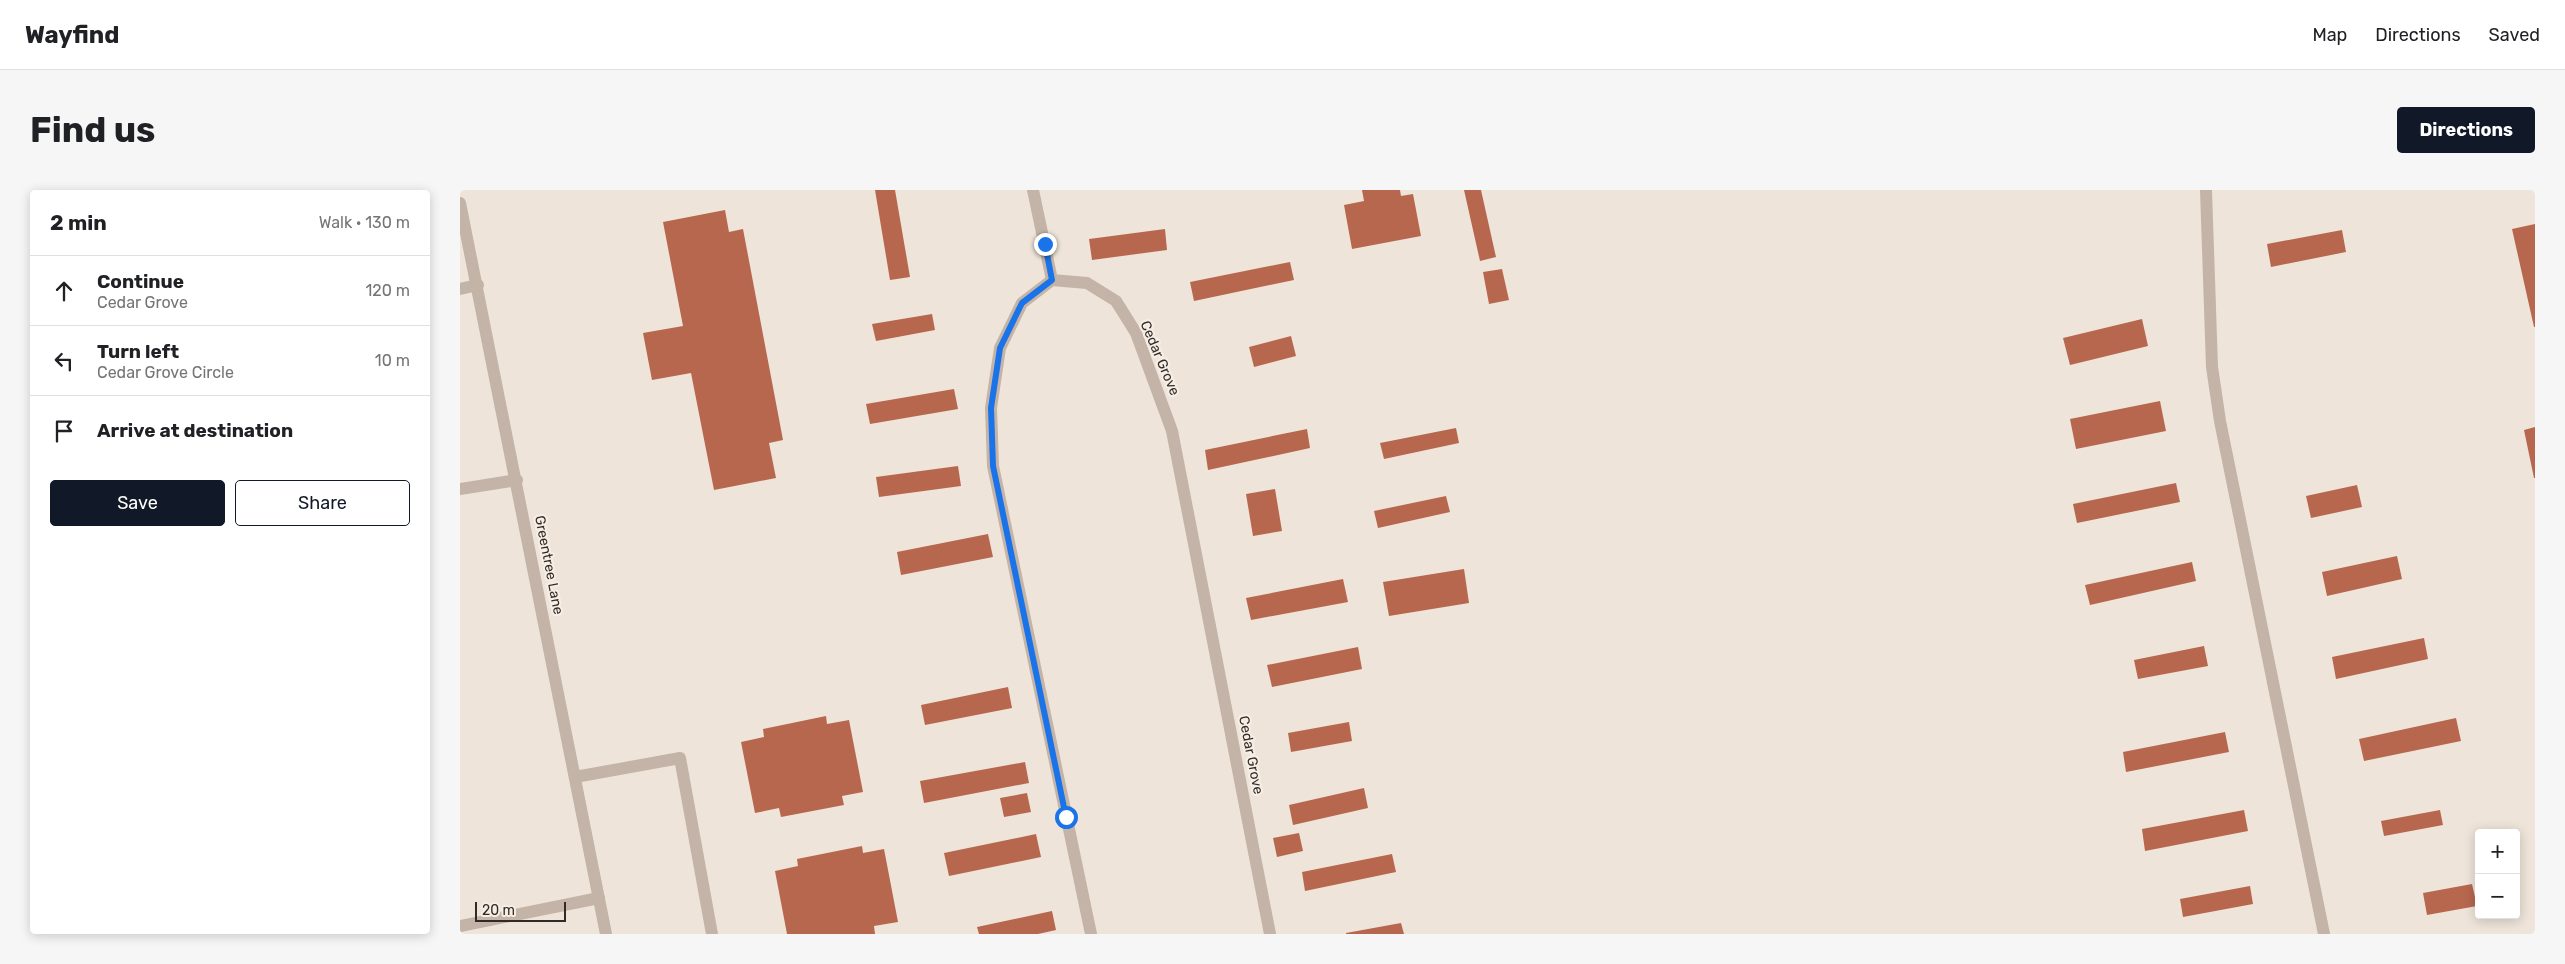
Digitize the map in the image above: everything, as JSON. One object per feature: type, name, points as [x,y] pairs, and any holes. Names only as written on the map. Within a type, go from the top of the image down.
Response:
[{"type":"street","points":[[1033,190],[1052,280],[1022,303],[1000,348],[991,408],[993,466],[1091,934]]},
{"type":"street","points":[[2206,190],[2212,367],[2220,421],[2324,934]]},
{"type":"street","name":"Greentree Lane","points":[[460,203],[517,480],[606,934]]},
{"type":"street","name":"Cedar Grove","points":[[1052,280],[1087,283],[1116,301],[1136,333],[1155,380],[1172,431],[1270,934]]},
{"type":"street","points":[[460,289],[478,286]]},
{"type":"street","points":[[460,489],[517,480]]},
{"type":"street","points":[[575,776],[680,758],[712,934]]},
{"type":"street","points":[[460,926],[599,898]]},
{"type":"building","points":[[875,190],[895,190],[910,277],[890,280]]},
{"type":"building","points":[[1362,190],[1400,190],[1401,196],[1413,194],[1421,236],[1352,249],[1344,205],[1364,201]]},
{"type":"building","points":[[1464,190],[1481,190],[1496,257],[1480,261]]},
{"type":"building","points":[[725,210],[729,232],[743,229],[783,440],[769,443],[776,478],[714,490],[691,373],[652,380],[643,333],[683,326],[663,222]]},
{"type":"building","points":[[2535,224],[2535,327],[2534,327],[2512,229]]},
{"type":"building","points":[[1165,229],[1167,250],[1092,260],[1089,239]]},
{"type":"building","points":[[2342,230],[2346,252],[2271,267],[2267,244]]},
{"type":"building","points":[[1290,262],[1294,280],[1194,301],[1190,282]]},
{"type":"building","points":[[1502,269],[1509,300],[1489,304],[1483,272]]},
{"type":"building","points":[[932,314],[935,330],[876,341],[872,324]]},
{"type":"building","points":[[2142,319],[2148,346],[2070,365],[2063,338]]},
{"type":"building","points":[[1291,336],[1296,356],[1254,367],[1249,347]]},
{"type":"building","points":[[954,389],[958,409],[870,424],[866,404]]},
{"type":"building","points":[[2160,401],[2166,431],[2076,449],[2070,419]]},
{"type":"building","points":[[2535,427],[2535,478],[2534,478],[2524,430]]},
{"type":"building","points":[[1456,428],[1459,443],[1384,459],[1380,443]]},
{"type":"building","points":[[1307,429],[1310,448],[1208,470],[1205,450]]},
{"type":"building","points":[[958,466],[961,486],[879,497],[876,477]]},
{"type":"building","points":[[2176,483],[2180,502],[2077,523],[2073,504]]},
{"type":"building","points":[[2357,485],[2362,507],[2311,518],[2306,496]]},
{"type":"building","points":[[1275,489],[1282,531],[1253,536],[1246,494]]},
{"type":"building","points":[[1446,496],[1450,512],[1378,528],[1374,511]]},
{"type":"building","points":[[988,534],[993,557],[901,575],[897,552]]},
{"type":"building","points":[[2397,556],[2402,579],[2327,596],[2322,572]]},
{"type":"building","points":[[2192,562],[2196,581],[2090,605],[2085,585]]},
{"type":"building","points":[[1464,569],[1469,603],[1389,616],[1383,582]]},
{"type":"building","points":[[1343,579],[1348,602],[1251,620],[1246,598]]},
{"type":"building","points":[[2424,638],[2428,659],[2336,679],[2332,657]]},
{"type":"building","points":[[2204,646],[2208,666],[2138,679],[2134,660]]},
{"type":"building","points":[[1358,647],[1362,669],[1272,687],[1267,665]]},
{"type":"building","points":[[1008,687],[1012,708],[925,725],[921,705]]},
{"type":"building","points":[[826,716],[827,724],[849,720],[863,792],[842,796],[844,805],[781,817],[779,808],[755,813],[741,742],[764,737],[763,729]]},
{"type":"building","points":[[2456,718],[2461,741],[2364,761],[2359,739]]},
{"type":"building","points":[[1349,722],[1352,741],[1291,752],[1288,733]]},
{"type":"building","points":[[2225,732],[2229,752],[2126,772],[2123,752]]},
{"type":"building","points":[[1025,762],[1029,783],[924,803],[920,781]]},
{"type":"building","points":[[1364,788],[1368,808],[1293,825],[1289,805]]},
{"type":"building","points":[[1027,793],[1031,812],[1004,817],[1000,798]]},
{"type":"building","points":[[2244,810],[2248,831],[2145,851],[2142,829]]},
{"type":"building","points":[[2440,810],[2443,825],[2384,836],[2381,821]]},
{"type":"building","points":[[1299,833],[1303,851],[1277,857],[1273,838]]},
{"type":"building","points":[[1036,834],[1041,857],[949,876],[944,853]]},
{"type":"building","points":[[862,846],[863,853],[884,849],[898,922],[874,926],[875,934],[787,934],[775,871],[798,866],[797,859]]},
{"type":"building","points":[[1392,854],[1396,872],[1305,891],[1302,872]]},
{"type":"building","points":[[2472,884],[2475,906],[2427,915],[2423,893]]},
{"type":"building","points":[[2250,886],[2253,904],[2183,917],[2180,899]]},
{"type":"building","points":[[1052,911],[1056,930],[1038,934],[979,934],[977,927]]},
{"type":"building","points":[[1401,923],[1404,934],[1346,934],[1346,933]]},
{"type":"route","points":[[1045,244],[1052,280],[1022,303],[1000,348],[991,408],[993,466],[1066,817]]}]
